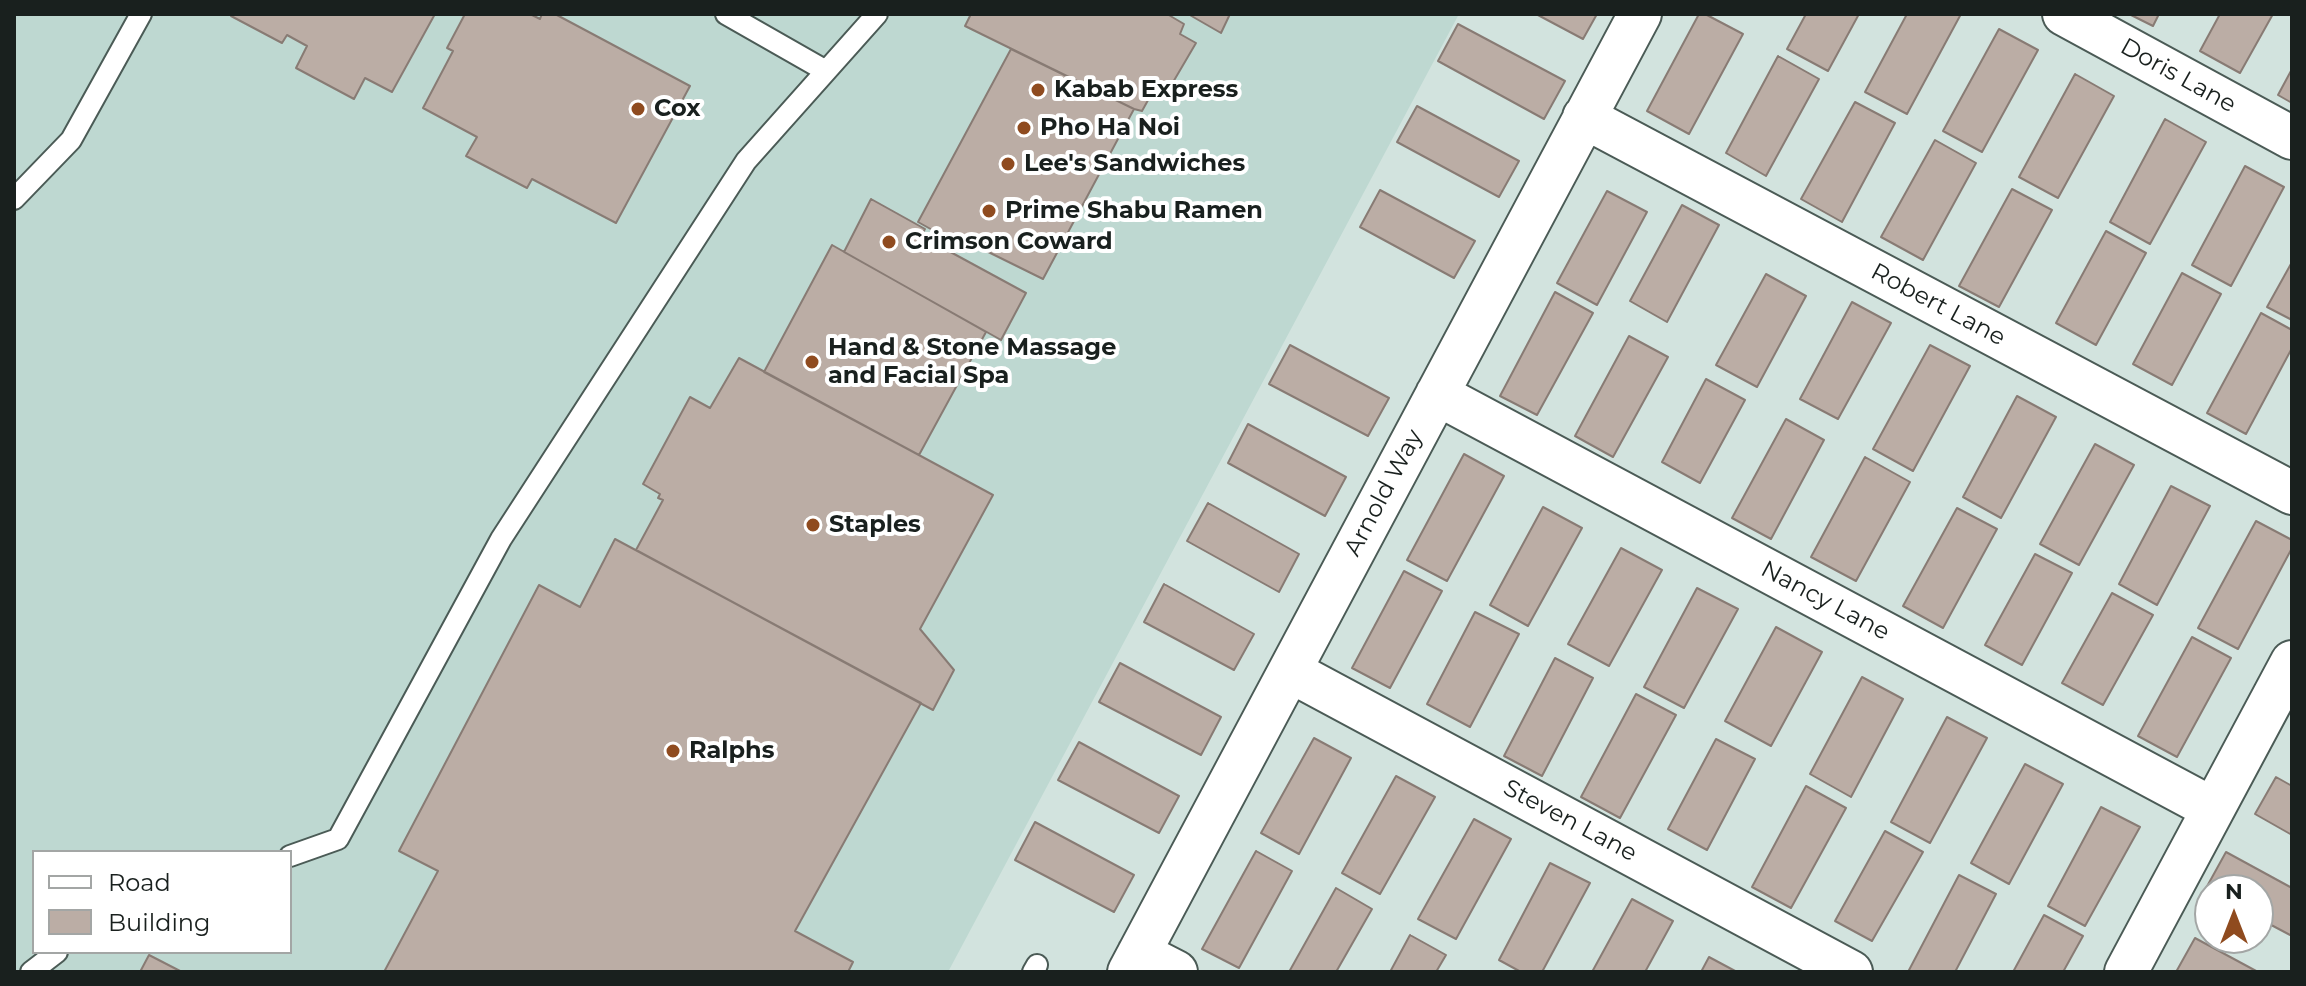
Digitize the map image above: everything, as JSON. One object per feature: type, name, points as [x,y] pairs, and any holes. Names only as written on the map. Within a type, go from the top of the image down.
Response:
[{"type":"street","name":"Arnold Way","points":[[1134,962],[1640,14]]},
{"type":"street","name":"Doris Lane","points":[[2064,14],[2292,138]]},
{"type":"street","name":"Robert Lane","points":[[1584,117],[2292,493]]},
{"type":"street","name":"Nancy Lane","points":[[1437,394],[2213,809]]},
{"type":"street","points":[[2126,972],[2292,662]]},
{"type":"street","name":"Steven Lane","points":[[1290,671],[1851,972]]},
{"type":"street","points":[[1134,962],[1176,972]]},
{"type":"lane","points":[[14,199],[71,140],[141,14]]},
{"type":"lane","points":[[726,14],[826,71]]},
{"type":"lane","points":[[292,855],[338,839],[501,539],[746,161],[877,14]]},
{"type":"lane","points":[[31,972],[54,954]]},
{"type":"shaded area","points":[[14,14],[1459,14],[948,972],[14,972]]},
{"type":"building","points":[[232,14],[435,14],[392,92],[365,78],[354,99],[296,68],[307,46],[287,35],[282,43]]},
{"type":"building","points":[[465,14],[530,14],[540,19],[542,14],[555,14],[690,86],[616,223],[532,179],[527,188],[466,156],[477,137],[423,108],[453,51],[447,48]]},
{"type":"building","points":[[971,14],[1167,14],[1184,24],[1180,34],[1196,43],[1169,89],[1157,84],[1142,111],[965,26]]},
{"type":"building","points":[[1188,14],[1230,14],[1221,33]]},
{"type":"building","points":[[1536,14],[1597,14],[1583,39]]},
{"type":"building","points":[[1699,14],[1705,14],[1743,34],[1689,134],[1647,111]]},
{"type":"building","points":[[1806,14],[1859,14],[1828,71],[1787,49]]},
{"type":"building","points":[[1907,14],[1961,14],[1907,114],[1865,92]]},
{"type":"building","points":[[2129,14],[2159,14],[2153,26]]},
{"type":"building","points":[[2220,14],[2273,14],[2240,73],[2200,51]]},
{"type":"building","points":[[1458,24],[1565,81],[1544,119],[1438,61]]},
{"type":"building","points":[[1999,29],[2038,50],[1982,152],[1943,131]]},
{"type":"building","points":[[1011,49],[1134,109],[1043,279],[966,241],[963,247],[918,222]]},
{"type":"building","points":[[1778,56],[1819,79],[1766,176],[1726,153]]},
{"type":"building","points":[[2292,69],[2292,103],[2278,95]]},
{"type":"building","points":[[2075,74],[2114,96],[2058,198],[2019,177]]},
{"type":"building","points":[[1855,102],[1895,123],[1842,222],[1801,199]]},
{"type":"building","points":[[1417,106],[1519,161],[1499,197],[1397,142]]},
{"type":"building","points":[[2165,119],[2206,142],[2150,244],[2110,222]]},
{"type":"building","points":[[1935,140],[1976,163],[1923,260],[1881,237]]},
{"type":"building","points":[[2245,166],[2284,187],[2231,286],[2192,265]]},
{"type":"building","points":[[2012,189],[2052,210],[1999,307],[1959,286]]},
{"type":"building","points":[[1380,190],[1475,241],[1454,278],[1360,227]]},
{"type":"building","points":[[1607,191],[1647,212],[1597,305],[1557,283]]},
{"type":"building","points":[[871,199],[925,229],[921,236],[1026,293],[1001,340],[844,252]]},
{"type":"building","points":[[1682,205],[1719,225],[1667,322],[1630,301]]},
{"type":"building","points":[[2106,231],[2146,253],[2096,345],[2056,323]]},
{"type":"building","points":[[832,245],[986,332],[919,455],[764,372]]},
{"type":"building","points":[[2292,262],[2292,320],[2267,307]]},
{"type":"building","points":[[2182,273],[2221,294],[2172,385],[2133,364]]},
{"type":"building","points":[[1766,274],[1806,296],[1757,387],[1716,365]]},
{"type":"building","points":[[1555,292],[1593,313],[1537,415],[1500,396]]},
{"type":"building","points":[[1852,302],[1891,323],[1838,419],[1800,399]]},
{"type":"building","points":[[2261,313],[2292,330],[2292,348],[2246,434],[2207,413]]},
{"type":"building","points":[[1629,336],[1668,357],[1613,457],[1575,436]]},
{"type":"building","points":[[1290,345],[1389,398],[1368,436],[1269,384]]},
{"type":"building","points":[[1930,345],[1970,366],[1913,471],[1873,449]]},
{"type":"building","name":"Staples","points":[[739,358],[993,495],[920,629],[954,670],[933,710],[636,550],[663,500],[658,498],[660,494],[643,484],[690,397],[710,408]]},
{"type":"building","points":[[1706,379],[1745,400],[1700,483],[1662,462]]},
{"type":"building","points":[[2017,396],[2056,417],[2001,518],[1963,497]]},
{"type":"building","points":[[1786,419],[1824,440],[1771,539],[1732,518]]},
{"type":"building","points":[[1248,424],[1346,477],[1325,516],[1228,463]]},
{"type":"building","points":[[2095,444],[2134,465],[2079,565],[2040,544]]},
{"type":"building","points":[[1464,454],[1504,476],[1447,581],[1407,560]]},
{"type":"building","points":[[1865,457],[1910,482],[1856,581],[1811,557]]},
{"type":"building","points":[[2171,486],[2210,506],[2157,605],[2119,584]]},
{"type":"building","points":[[1208,503],[1299,554],[1279,592],[1187,541]]},
{"type":"building","points":[[1543,507],[1582,528],[1528,626],[1490,605]]},
{"type":"building","points":[[1957,508],[1997,529],[1943,628],[1903,606]]},
{"type":"building","points":[[2256,521],[2292,540],[2292,548],[2238,649],[2198,628]]},
{"type":"building","name":"Ralphs","points":[[615,539],[921,703],[795,931],[853,962],[848,972],[384,972],[438,871],[399,851],[539,585],[580,607]]},
{"type":"building","points":[[1621,548],[1662,570],[1609,666],[1568,644]]},
{"type":"building","points":[[2035,554],[2072,573],[2022,665],[1985,645]]},
{"type":"building","points":[[1404,571],[1442,591],[1390,688],[1352,668]]},
{"type":"building","points":[[1164,584],[1254,634],[1234,670],[1144,622]]},
{"type":"building","points":[[1697,588],[1738,609],[1684,708],[1644,687]]},
{"type":"building","points":[[2112,593],[2153,615],[2103,705],[2062,683]]},
{"type":"building","points":[[1475,612],[1519,634],[1470,727],[1427,704]]},
{"type":"building","points":[[1776,627],[1822,652],[1771,746],[1725,721]]},
{"type":"building","points":[[2192,637],[2231,658],[2177,757],[2138,736]]},
{"type":"building","points":[[1555,658],[1593,678],[1542,776],[1504,756]]},
{"type":"building","points":[[1120,663],[1221,717],[1201,755],[1099,702]]},
{"type":"building","points":[[1862,677],[1903,699],[1851,797],[1810,774]]},
{"type":"building","points":[[1636,694],[1676,715],[1620,818],[1581,797]]},
{"type":"building","points":[[1947,717],[1987,738],[1930,843],[1891,822]]},
{"type":"building","points":[[1314,738],[1351,758],[1299,854],[1261,833]]},
{"type":"building","points":[[1716,739],[1755,759],[1707,850],[1668,829]]},
{"type":"building","points":[[1079,742],[1179,796],[1159,833],[1058,780]]},
{"type":"building","points":[[2025,764],[2063,784],[2009,884],[1971,863]]},
{"type":"building","points":[[1396,776],[1435,797],[1380,894],[1342,873]]},
{"type":"building","points":[[2276,777],[2292,786],[2292,835],[2255,814]]},
{"type":"building","points":[[1806,786],[1846,808],[1791,908],[1752,887]]},
{"type":"building","points":[[2101,807],[2140,827],[2085,926],[2048,906]]},
{"type":"building","points":[[1474,819],[1511,839],[1456,939],[1418,919]]},
{"type":"building","points":[[1035,822],[1134,875],[1114,912],[1015,860]]},
{"type":"building","points":[[1885,831],[1923,852],[1872,941],[1835,921]]},
{"type":"building","points":[[1256,851],[1292,871],[1239,968],[1202,949]]},
{"type":"building","points":[[2226,852],[2266,874],[2214,874]]},
{"type":"building","points":[[1550,863],[1590,883],[1542,972],[1521,972],[1499,960]]},
{"type":"building","points":[[1959,875],[1996,894],[1955,972],[1908,972]]},
{"type":"building","points":[[2274,878],[2292,888],[2292,936],[2274,926]]},
{"type":"building","points":[[1336,888],[1372,909],[1336,972],[1289,972]]},
{"type":"building","points":[[1632,899],[1673,921],[1645,972],[1592,972]]},
{"type":"building","points":[[2044,915],[2083,936],[2063,972],[2013,972]]},
{"type":"building","points":[[1410,935],[1446,955],[1436,972],[1390,972]]},
{"type":"building","points":[[2194,940],[2194,954],[2225,954],[2258,972],[2176,972]]},
{"type":"building","points":[[149,955],[182,972],[140,972]]},
{"type":"building","points":[[1709,957],[1737,972],[1701,972]]},
{"type":"place","name":"Kabab Express","points":[[1038,90]]},
{"type":"place","name":"Cox","points":[[638,109]]},
{"type":"place","name":"Pho Ha Noi","points":[[1024,128]]},
{"type":"place","name":"Lee's Sandwiches","points":[[1008,164]]},
{"type":"place","name":"Prime Shabu Ramen","points":[[989,211]]},
{"type":"place","name":"Crimson Coward","points":[[889,242]]},
{"type":"place","name":"Hand & Stone Massage and Facial Spa","points":[[812,362]]},
{"type":"place","name":"Staples","points":[[813,525]]},
{"type":"place","name":"Ralphs","points":[[673,751]]}]
